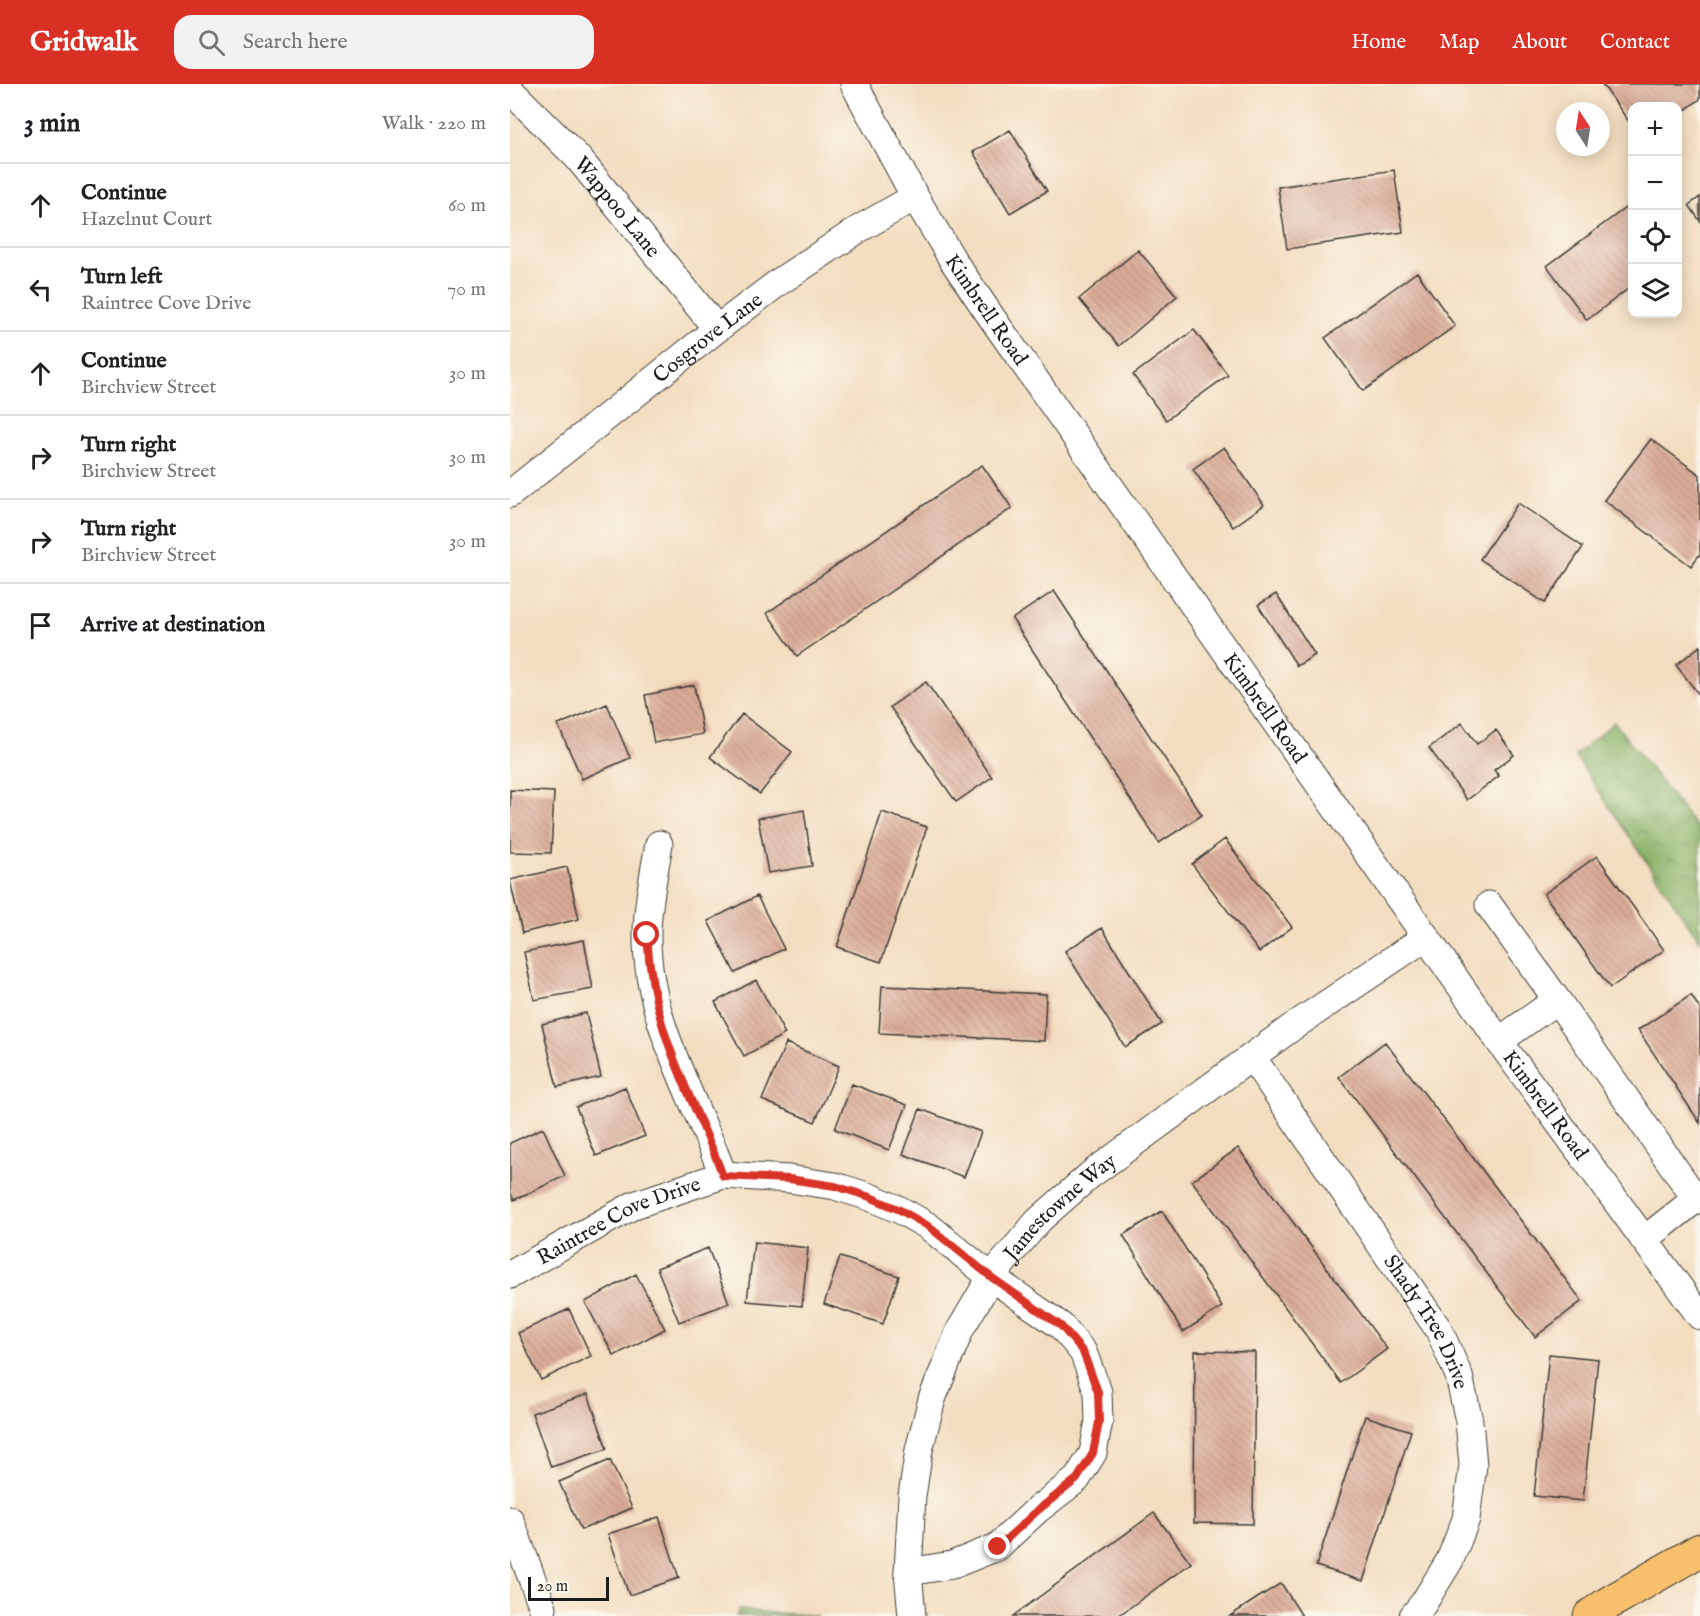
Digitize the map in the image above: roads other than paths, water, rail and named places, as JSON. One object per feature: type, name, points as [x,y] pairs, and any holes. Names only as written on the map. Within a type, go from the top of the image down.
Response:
[{"type":"main road","points":[[1590,1616],[1700,1550]]},
{"type":"street","name":"Kimbrell Road","points":[[854,84],[915,197],[954,262],[992,318],[1499,1041],[1700,1316]]},
{"type":"street","name":"Wappoo Lane","points":[[510,90],[578,158],[717,329]]},
{"type":"street","name":"Cosgrove Lane","points":[[510,494],[779,282],[859,229],[915,197]]},
{"type":"street","points":[[659,844],[647,935],[648,961],[655,1000],[664,1032],[723,1176]]},
{"type":"street","points":[[1489,905],[1698,1202],[1644,1240]]},
{"type":"street","name":"Jamestowne Way","points":[[912,1616],[908,1572],[912,1496],[919,1450],[932,1399],[960,1330],[991,1277],[1038,1221],[1082,1181],[1291,1028],[1426,937]]},
{"type":"street","points":[[1499,1041],[1557,1000]]},
{"type":"street","name":"Shady Tree Drive","points":[[1252,1057],[1439,1330],[1459,1376],[1469,1420],[1473,1465],[1466,1519],[1450,1560],[1413,1616]]},
{"type":"street","name":"Raintree Cove Drive","points":[[510,1275],[634,1205],[723,1176],[789,1179],[835,1186],[870,1197],[928,1226],[991,1277],[1061,1326],[1083,1352],[1098,1392],[1099,1422],[1093,1453],[1077,1479],[1038,1510],[998,1547],[952,1565],[908,1572]]},
{"type":"street","points":[[510,1520],[543,1608]]}]
